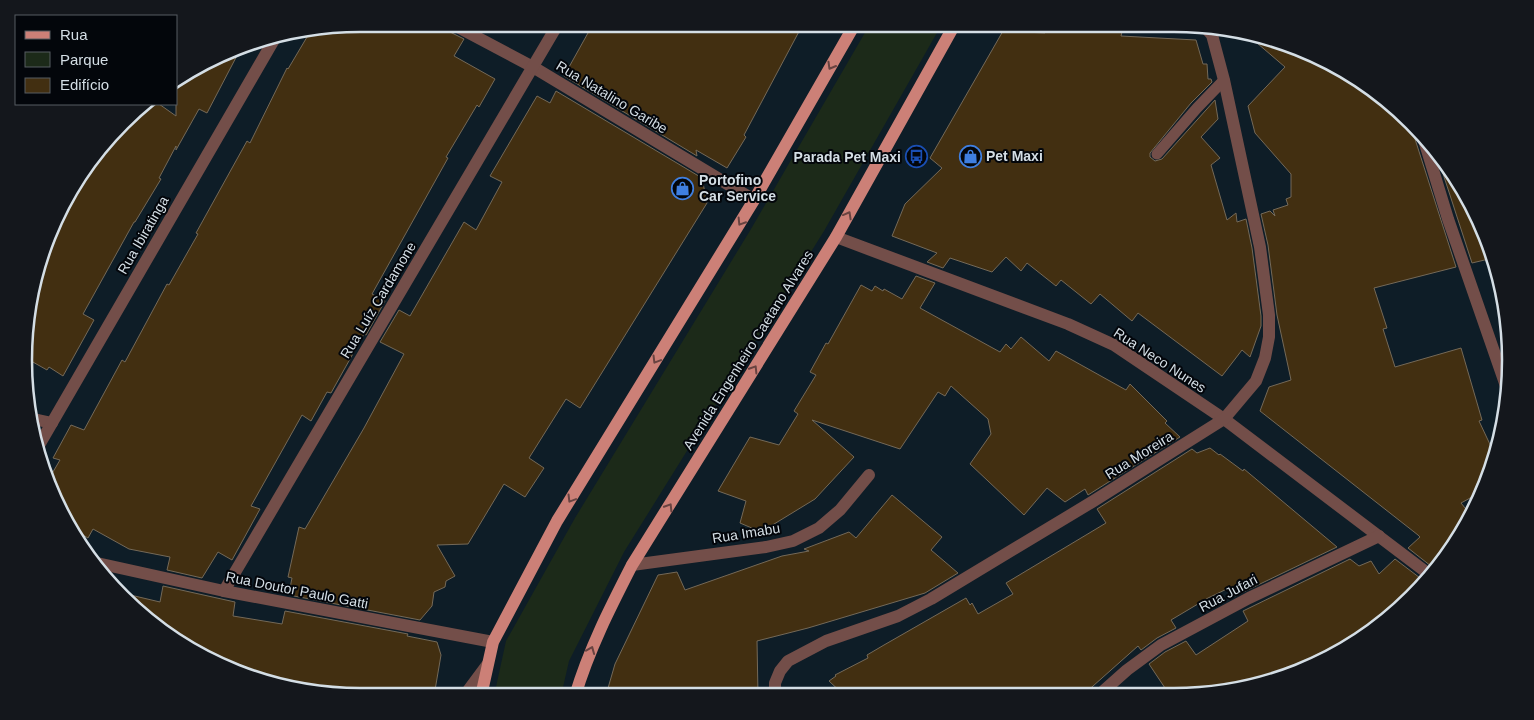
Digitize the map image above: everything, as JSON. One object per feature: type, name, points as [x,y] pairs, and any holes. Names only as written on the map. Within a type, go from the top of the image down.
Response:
[{"type":"main road","points":[[483,688],[492,642],[557,522],[754,200],[850,32]]},
{"type":"main road","name":"Avenida Engenheiro Caetano Alvares","points":[[577,688],[604,618],[632,565],[836,237],[951,32]]},
{"type":"street","name":"Rua Natalino Garibe","points":[[467,32],[533,68],[754,200]]},
{"type":"street","name":"Rua Luíz Cardamone","points":[[224,591],[553,32]]},
{"type":"street","name":"Rua Moreira","points":[[775,688],[780,671],[788,661],[826,641],[898,616],[932,599],[1224,419],[1256,381],[1265,358],[1269,337],[1269,315],[1260,247],[1224,80],[1212,35]]},
{"type":"street","name":"Rua Ibiratinga","points":[[43,439],[271,45]]},
{"type":"street","points":[[1430,156],[1448,219],[1501,373]]},
{"type":"street","name":"Rua Neco Nunes","points":[[836,237],[1068,324],[1114,346],[1224,419],[1424,571]]},
{"type":"street","points":[[38,420],[52,422]]},
{"type":"street","name":"Rua Imabu","points":[[632,565],[766,547],[793,540],[819,528],[840,510],[869,475]]},
{"type":"street","name":"Rua Jufari","points":[[1107,688],[1127,670],[1161,645],[1249,598],[1379,536]]},
{"type":"street","name":"Rua Doutor Paulo Gatti","points":[[105,565],[224,591],[492,642]]},
{"type":"street","points":[[470,688],[487,665]]},
{"type":"lane","points":[[1157,154],[1224,80]]},
{"type":"green space","points":[[865,32],[937,32],[824,231],[624,552],[569,661],[563,688],[496,688],[506,641],[575,518],[751,229]]},
{"type":"building","points":[[360,32],[450,32],[464,39],[454,56],[495,79],[446,157],[448,158],[372,294],[385,301],[366,335],[364,334],[331,393],[327,392],[311,421],[302,415],[251,506],[260,509],[232,560],[218,552],[202,578],[167,570],[170,557],[129,549],[93,529],[88,538],[84,535],[57,485],[53,473],[60,460],[53,458],[71,425],[84,430],[122,360],[125,362],[167,284],[169,285],[198,234],[196,233],[247,141],[250,143],[288,69],[307,37]]},
{"type":"building","points":[[589,32],[799,32],[744,135],[746,137],[727,168],[696,150],[697,156],[564,76]]},
{"type":"building","points":[[1002,32],[1122,32],[1121,36],[1196,40],[1203,64],[1207,64],[1208,79],[1211,79],[1212,82],[1191,103],[1150,153],[1150,157],[1155,161],[1162,159],[1215,100],[1218,119],[1201,137],[1220,158],[1211,165],[1227,220],[1236,213],[1237,222],[1246,219],[1261,316],[1261,326],[1250,357],[1242,350],[1222,376],[1138,313],[1132,321],[1100,294],[1091,304],[1061,280],[1056,286],[1027,263],[1021,271],[1006,257],[992,272],[950,258],[943,268],[927,262],[937,253],[892,236],[905,204],[942,168],[930,158]]},
{"type":"building","points":[[1258,44],[1299,57],[1338,76],[1373,100],[1406,128],[1415,138],[1456,267],[1374,288],[1387,328],[1383,329],[1395,367],[1461,348],[1482,420],[1479,421],[1490,445],[1471,497],[1461,503],[1466,509],[1458,524],[1429,565],[1408,548],[1420,537],[1418,535],[1260,411],[1269,387],[1291,380],[1277,315],[1268,245],[1261,214],[1270,211],[1275,216],[1273,210],[1288,205],[1286,199],[1291,197],[1291,174],[1255,133],[1248,106],[1285,67]]},
{"type":"building","points":[[237,56],[207,113],[199,109],[176,150],[176,146],[159,178],[161,179],[134,222],[83,314],[94,320],[63,376],[49,367],[47,370],[32,362],[35,317],[50,255],[66,215],[76,196],[100,161],[128,128],[155,105],[160,105],[176,116],[178,88],[196,76]]},
{"type":"building","points":[[556,91],[702,178],[707,203],[580,408],[566,399],[529,458],[544,468],[525,497],[504,484],[468,544],[437,545],[455,576],[446,581],[445,587],[434,592],[432,606],[420,620],[294,596],[289,593],[292,578],[288,577],[299,527],[305,529],[364,428],[404,354],[380,342],[399,310],[410,316],[464,222],[476,230],[502,182],[490,176],[537,96],[550,103]]},
{"type":"building","points":[[1443,174],[1468,215],[1484,255],[1485,260],[1472,263]]},
{"type":"building","points":[[916,276],[935,283],[920,308],[1000,352],[1006,344],[1011,349],[1021,337],[1049,361],[1056,351],[1126,390],[1130,384],[1167,421],[1165,423],[1180,437],[1088,495],[1085,489],[1065,502],[1047,488],[1024,515],[970,464],[991,434],[988,419],[951,386],[945,396],[938,392],[900,449],[812,420],[854,457],[815,499],[761,532],[740,523],[746,501],[718,491],[750,437],[779,445],[798,414],[794,411],[816,375],[810,372],[861,285],[872,291],[875,286],[883,291],[884,289],[902,299]]},
{"type":"building","points":[[1210,448],[1243,471],[1244,469],[1337,547],[1235,596],[1231,587],[1208,598],[1171,620],[1176,628],[1157,638],[1141,650],[1138,646],[1091,688],[836,688],[829,681],[835,675],[868,658],[867,655],[966,598],[970,605],[972,603],[978,614],[1013,594],[1006,583],[1106,523],[1097,509],[1192,449],[1197,453]]},
{"type":"building","points":[[892,495],[942,537],[931,550],[958,573],[925,593],[808,628],[757,641],[758,688],[608,688],[615,664],[658,575],[677,572],[685,590],[782,556],[809,551],[804,549],[849,532],[856,538]]},
{"type":"building","points":[[1350,559],[1359,566],[1371,561],[1379,574],[1395,559],[1419,577],[1406,592],[1373,620],[1338,644],[1299,663],[1259,676],[1217,685],[1165,688],[1149,664],[1165,652],[1186,641],[1196,655],[1248,621],[1243,611]]},
{"type":"building","points":[[163,586],[235,602],[233,616],[282,624],[285,611],[408,634],[407,636],[437,642],[441,655],[435,688],[360,688],[317,685],[255,670],[235,663],[196,644],[161,620],[132,595],[160,602]]},
{"type":"place","name":"Pet Maxi","points":[[970,156]]},
{"type":"place","name":"Parada Pet Maxi","points":[[917,157]]},
{"type":"place","name":"Portofino Car Service","points":[[683,188]]}]
